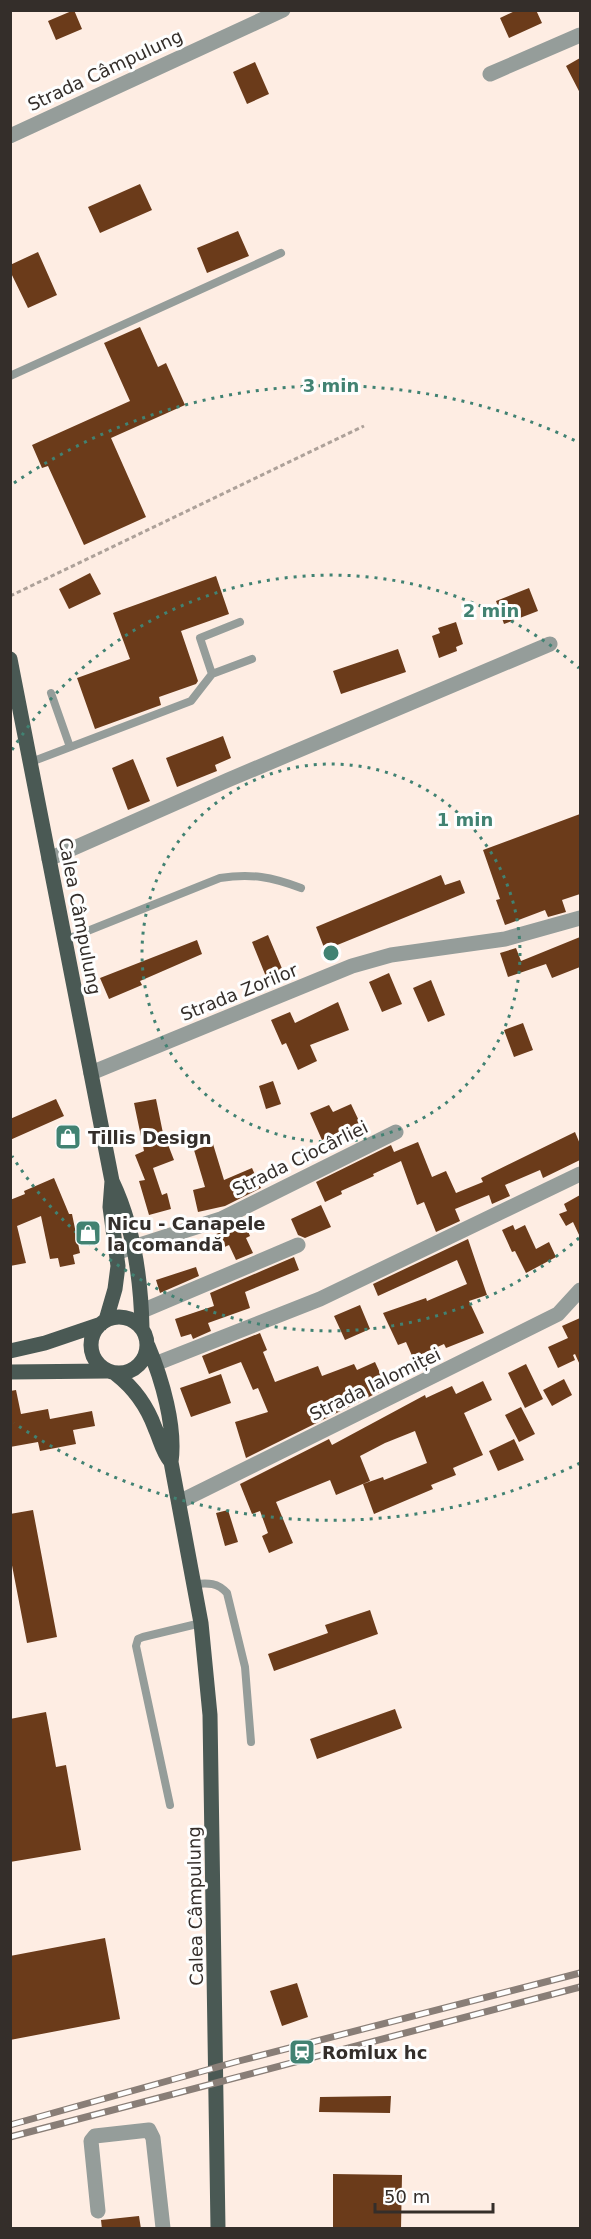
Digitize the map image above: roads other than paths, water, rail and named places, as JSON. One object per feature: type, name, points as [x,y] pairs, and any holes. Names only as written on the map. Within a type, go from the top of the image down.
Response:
[{"type":"main road","name":"Calea Câmpulung","points":[[10,659],[112,1181],[123,1204],[133,1248],[142,1311],[142,1328],[155,1364],[173,1449],[171,1462],[201,1623],[210,1715],[213,1777],[218,2229]]},
{"type":"main road","name":"Calea Câmpulung","points":[[112,1181],[110,1207],[117,1252],[117,1279],[103,1322],[95,1331],[91,1349],[99,1365],[111,1372],[140,1400],[156,1429],[161,1450],[171,1462]]},
{"type":"main road","points":[[10,1351],[45,1343],[122,1317],[142,1328]]},
{"type":"main road","points":[[14,1371],[125,1373],[141,1364],[148,1346]]},
{"type":"street","name":"Strada Câmpulung","points":[[10,136],[283,10]]},
{"type":"street","points":[[490,74],[580,35]]},
{"type":"street","points":[[50,859],[228,780],[550,644]]},
{"type":"street","name":"Strada Zorilor","points":[[91,1073],[352,966],[391,955],[505,939],[580,918]]},
{"type":"street","name":"Strada Ciocârliei","points":[[117,1252],[221,1218],[396,1132]]},
{"type":"street","points":[[155,1364],[320,1299],[580,1174]]},
{"type":"street","points":[[142,1311],[298,1245]]},
{"type":"street","name":"Strada Ialomiței","points":[[179,1503],[558,1314],[580,1290]]},
{"type":"street","points":[[98,2211],[92,2141],[94,2136],[149,2130],[153,2138],[163,2229]]},
{"type":"lane","points":[[10,376],[281,253]]},
{"type":"lane","points":[[212,674],[200,638],[240,622]]},
{"type":"lane","points":[[31,762],[191,701],[212,674],[252,659]]},
{"type":"lane","points":[[51,693],[70,747]]},
{"type":"lane","points":[[65,940],[220,878],[245,874],[264,875],[301,888]]},
{"type":"lane","points":[[194,1584],[211,1583],[221,1586],[227,1593],[245,1667],[251,1742]]},
{"type":"lane","points":[[170,1805],[136,1646],[142,1637],[201,1623]]},
{"type":"railway","points":[[10,2125],[239,2061],[580,1973]]},
{"type":"railway","points":[[10,2137],[580,1987]]},
{"type":"place","name":"Tillis Design","points":[[68,1137]]},
{"type":"place","name":"Nicu - Canapele la comandă","points":[[88,1233]]},
{"type":"place","name":"Romlux hc","points":[[302,2052]]}]
